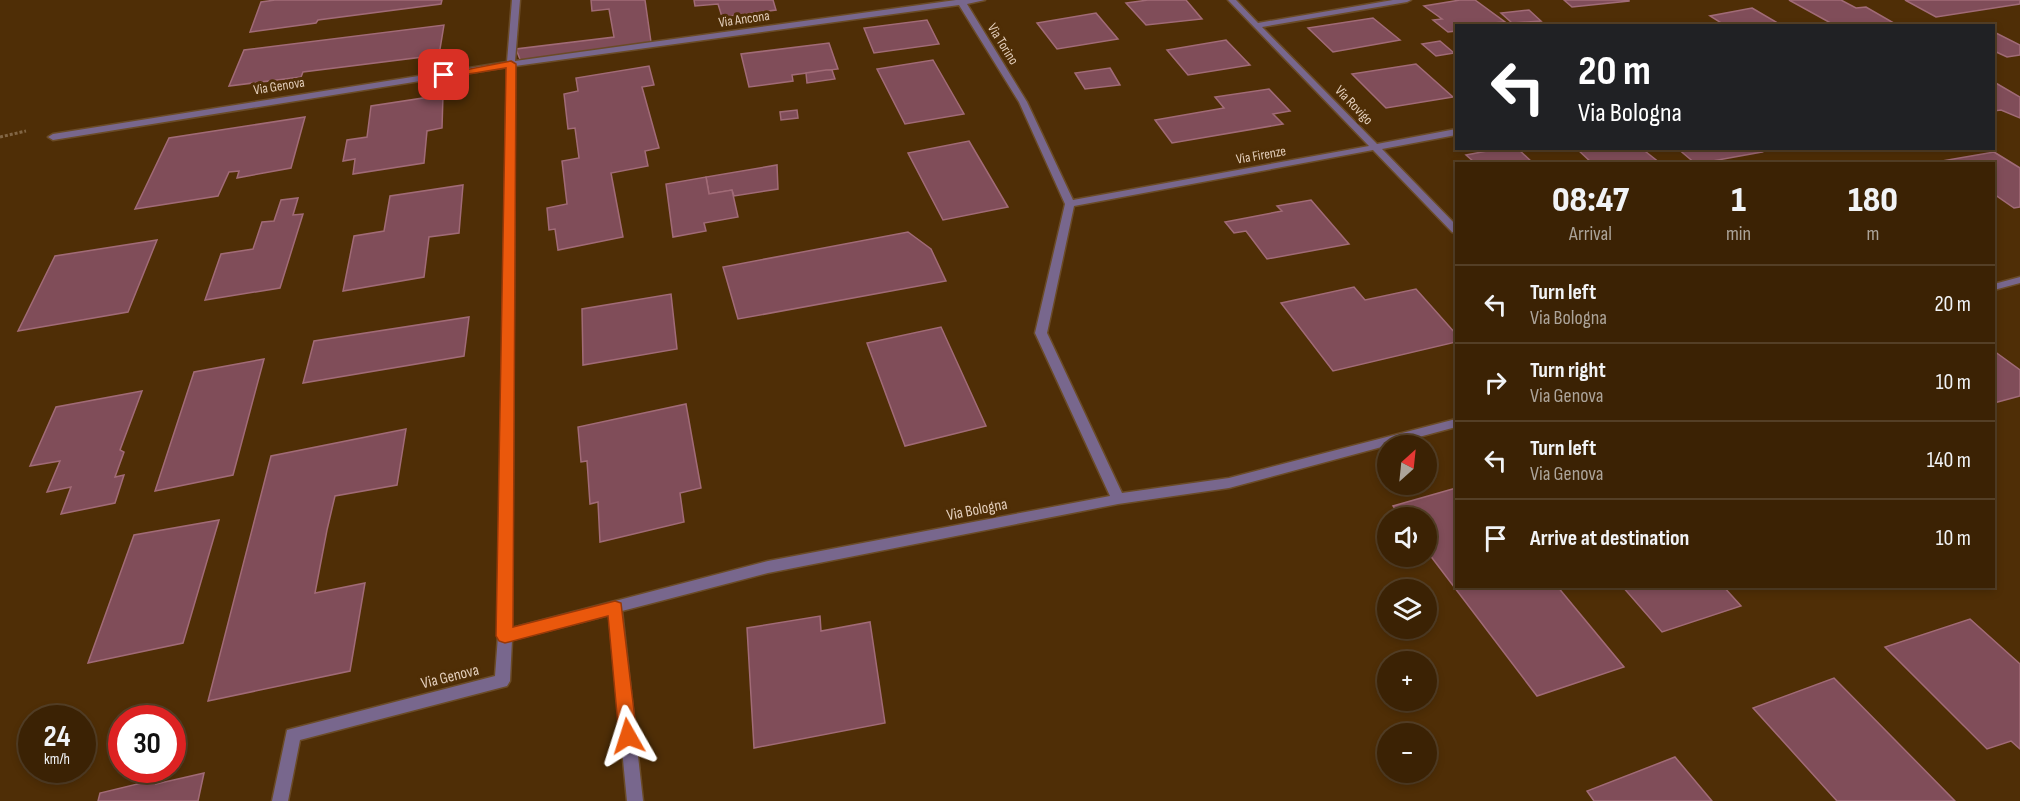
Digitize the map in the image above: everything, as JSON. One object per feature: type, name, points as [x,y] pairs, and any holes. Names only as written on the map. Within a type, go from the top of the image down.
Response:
[{"type":"street","name":"Via Genova","points":[[280,801],[293,735],[502,681],[505,636],[511,64],[516,0]]},
{"type":"street","name":"Via Ancona","points":[[511,64],[981,0]]},
{"type":"street","name":"Via Rovigo","points":[[1232,0],[1455,229]]},
{"type":"street","points":[[1258,25],[1407,0]]},
{"type":"street","name":"Via Torino","points":[[961,1],[1023,102],[1070,204]]},
{"type":"street","name":"Via Genova","points":[[53,137],[511,64]]},
{"type":"street","name":"Via Firenze","points":[[1070,204],[1455,132]]},
{"type":"street","points":[[1070,204],[1041,333],[1118,499]]},
{"type":"street","points":[[1995,286],[2020,280]]},
{"type":"street","name":"Via Bologna","points":[[505,636],[768,567],[1118,499],[1229,483],[1455,423]]},
{"type":"street","points":[[615,608],[635,801]]},
{"type":"building","points":[[275,0],[442,0],[441,4],[318,20],[316,23],[250,32],[261,2]]},
{"type":"building","points":[[591,0],[645,0],[651,42],[521,62],[516,49],[614,37],[609,9],[592,11]]},
{"type":"building","points":[[694,0],[773,0],[776,10],[722,17],[718,4],[695,6]]},
{"type":"building","points":[[1148,0],[1186,0],[1202,19],[1146,25],[1126,3]]},
{"type":"building","points":[[1475,0],[1505,22],[1455,24],[1455,31],[1448,32],[1433,20],[1442,19],[1424,6]]},
{"type":"building","points":[[1564,0],[1629,0],[1629,1],[1572,7]]},
{"type":"building","points":[[1789,0],[1841,0],[1856,8],[1866,7],[1896,24],[1832,24]]},
{"type":"building","points":[[1905,0],[2020,0],[2020,4],[1936,17]]},
{"type":"building","points":[[1752,8],[1780,24],[1723,24],[1710,16]]},
{"type":"building","points":[[1529,10],[1541,21],[1512,23],[1501,13]]},
{"type":"building","points":[[1096,13],[1118,39],[1057,49],[1037,23]]},
{"type":"building","points":[[1373,18],[1400,40],[1333,52],[1308,28]]},
{"type":"building","points":[[927,20],[939,44],[874,53],[864,28]]},
{"type":"building","points":[[444,25],[439,55],[303,72],[301,77],[229,86],[244,50]]},
{"type":"building","points":[[1995,32],[2020,45],[2020,55],[2007,57],[1995,51]]},
{"type":"building","points":[[1226,40],[1250,65],[1188,75],[1167,50]]},
{"type":"building","points":[[1440,41],[1454,53],[1436,56],[1422,44]]},
{"type":"building","points":[[829,43],[838,69],[792,75],[793,81],[749,87],[741,54]]},
{"type":"building","points":[[933,60],[964,114],[905,124],[877,69]]},
{"type":"building","points":[[1416,64],[1453,97],[1386,108],[1352,74]]},
{"type":"building","points":[[649,66],[654,85],[642,87],[659,148],[645,151],[648,166],[611,173],[623,237],[558,250],[555,229],[549,230],[547,208],[567,204],[562,161],[579,158],[575,128],[568,129],[564,94],[578,91],[576,78]]},
{"type":"building","points":[[1110,68],[1120,85],[1085,89],[1075,73]]},
{"type":"building","points":[[832,70],[835,79],[807,83],[806,73]]},
{"type":"building","points":[[1995,83],[2020,97],[2020,118],[2001,110],[1995,111]]},
{"type":"building","points":[[1269,89],[1290,111],[1273,114],[1283,124],[1172,143],[1155,120],[1224,108],[1215,97]]},
{"type":"building","points":[[443,95],[442,128],[427,131],[424,163],[353,174],[355,159],[343,161],[347,140],[367,137],[371,106]]},
{"type":"building","points":[[797,110],[798,118],[781,120],[780,112]]},
{"type":"building","points":[[305,117],[291,168],[237,178],[239,171],[229,172],[218,196],[135,209],[169,138]]},
{"type":"building","points":[[969,141],[1008,207],[943,220],[908,153]]},
{"type":"building","points":[[1492,150],[1519,150],[1532,162],[1474,162],[1466,155]]},
{"type":"building","points":[[1578,150],[1644,150],[1659,162],[1591,162]]},
{"type":"building","points":[[1679,150],[1760,150],[1762,152],[1707,162],[1694,162]]},
{"type":"building","points":[[1994,152],[2020,168],[2020,207],[2014,208],[1995,195],[1995,162],[1942,161]]},
{"type":"building","points":[[777,165],[778,189],[734,196],[732,190],[709,194],[706,177]]},
{"type":"building","points":[[706,177],[709,194],[732,190],[738,217],[704,223],[706,231],[673,237],[666,184]]},
{"type":"building","points":[[463,185],[459,233],[429,237],[424,277],[343,291],[354,236],[384,231],[390,196]]},
{"type":"building","points":[[298,198],[293,215],[303,214],[280,288],[205,300],[221,254],[253,249],[262,222],[274,221],[281,200]]},
{"type":"building","points":[[1311,200],[1349,244],[1267,259],[1246,231],[1234,233],[1225,222],[1282,211],[1277,206]]},
{"type":"building","points":[[908,232],[931,249],[946,281],[738,319],[723,267]]},
{"type":"building","points":[[157,240],[128,312],[18,331],[55,256]]},
{"type":"building","points":[[1354,287],[1365,300],[1416,289],[1455,333],[1455,342],[1333,371],[1281,303]]},
{"type":"building","points":[[671,294],[677,349],[583,365],[582,309]]},
{"type":"building","points":[[469,317],[464,356],[303,383],[314,341]]},
{"type":"building","points":[[941,327],[986,426],[905,446],[867,343]]},
{"type":"building","points":[[1995,352],[2020,370],[2020,396],[1995,403]]},
{"type":"building","points":[[264,359],[233,475],[155,491],[194,372]]},
{"type":"building","points":[[142,391],[120,450],[124,452],[115,477],[124,475],[115,503],[61,514],[71,487],[47,492],[60,461],[30,466],[56,407]]},
{"type":"building","points":[[686,404],[701,488],[680,493],[684,522],[600,542],[598,502],[590,504],[587,461],[581,462],[578,427]]},
{"type":"building","points":[[406,429],[397,485],[335,496],[327,530],[315,593],[365,583],[350,671],[208,701],[271,456]]},
{"type":"building","points":[[1455,488],[1455,588],[1559,588],[1624,667],[1537,696],[1437,564],[1437,507],[1394,507]]},
{"type":"building","points":[[219,520],[183,643],[88,663],[134,535]]},
{"type":"building","points":[[1624,588],[1725,588],[1741,606],[1662,632]]},
{"type":"building","points":[[820,616],[821,631],[870,622],[885,723],[754,748],[747,628]]},
{"type":"building","points":[[1970,619],[2020,664],[2020,749],[2011,741],[1987,749],[1885,647]]},
{"type":"building","points":[[1834,678],[1955,801],[1837,801],[1753,708]]},
{"type":"building","points":[[1675,757],[1712,801],[1594,801],[1587,791]]},
{"type":"building","points":[[204,773],[198,801],[98,801],[100,793],[141,783],[186,783],[186,777]]},
{"type":"route","points":[[444,75],[511,64],[505,636],[615,608],[628,736]]}]
